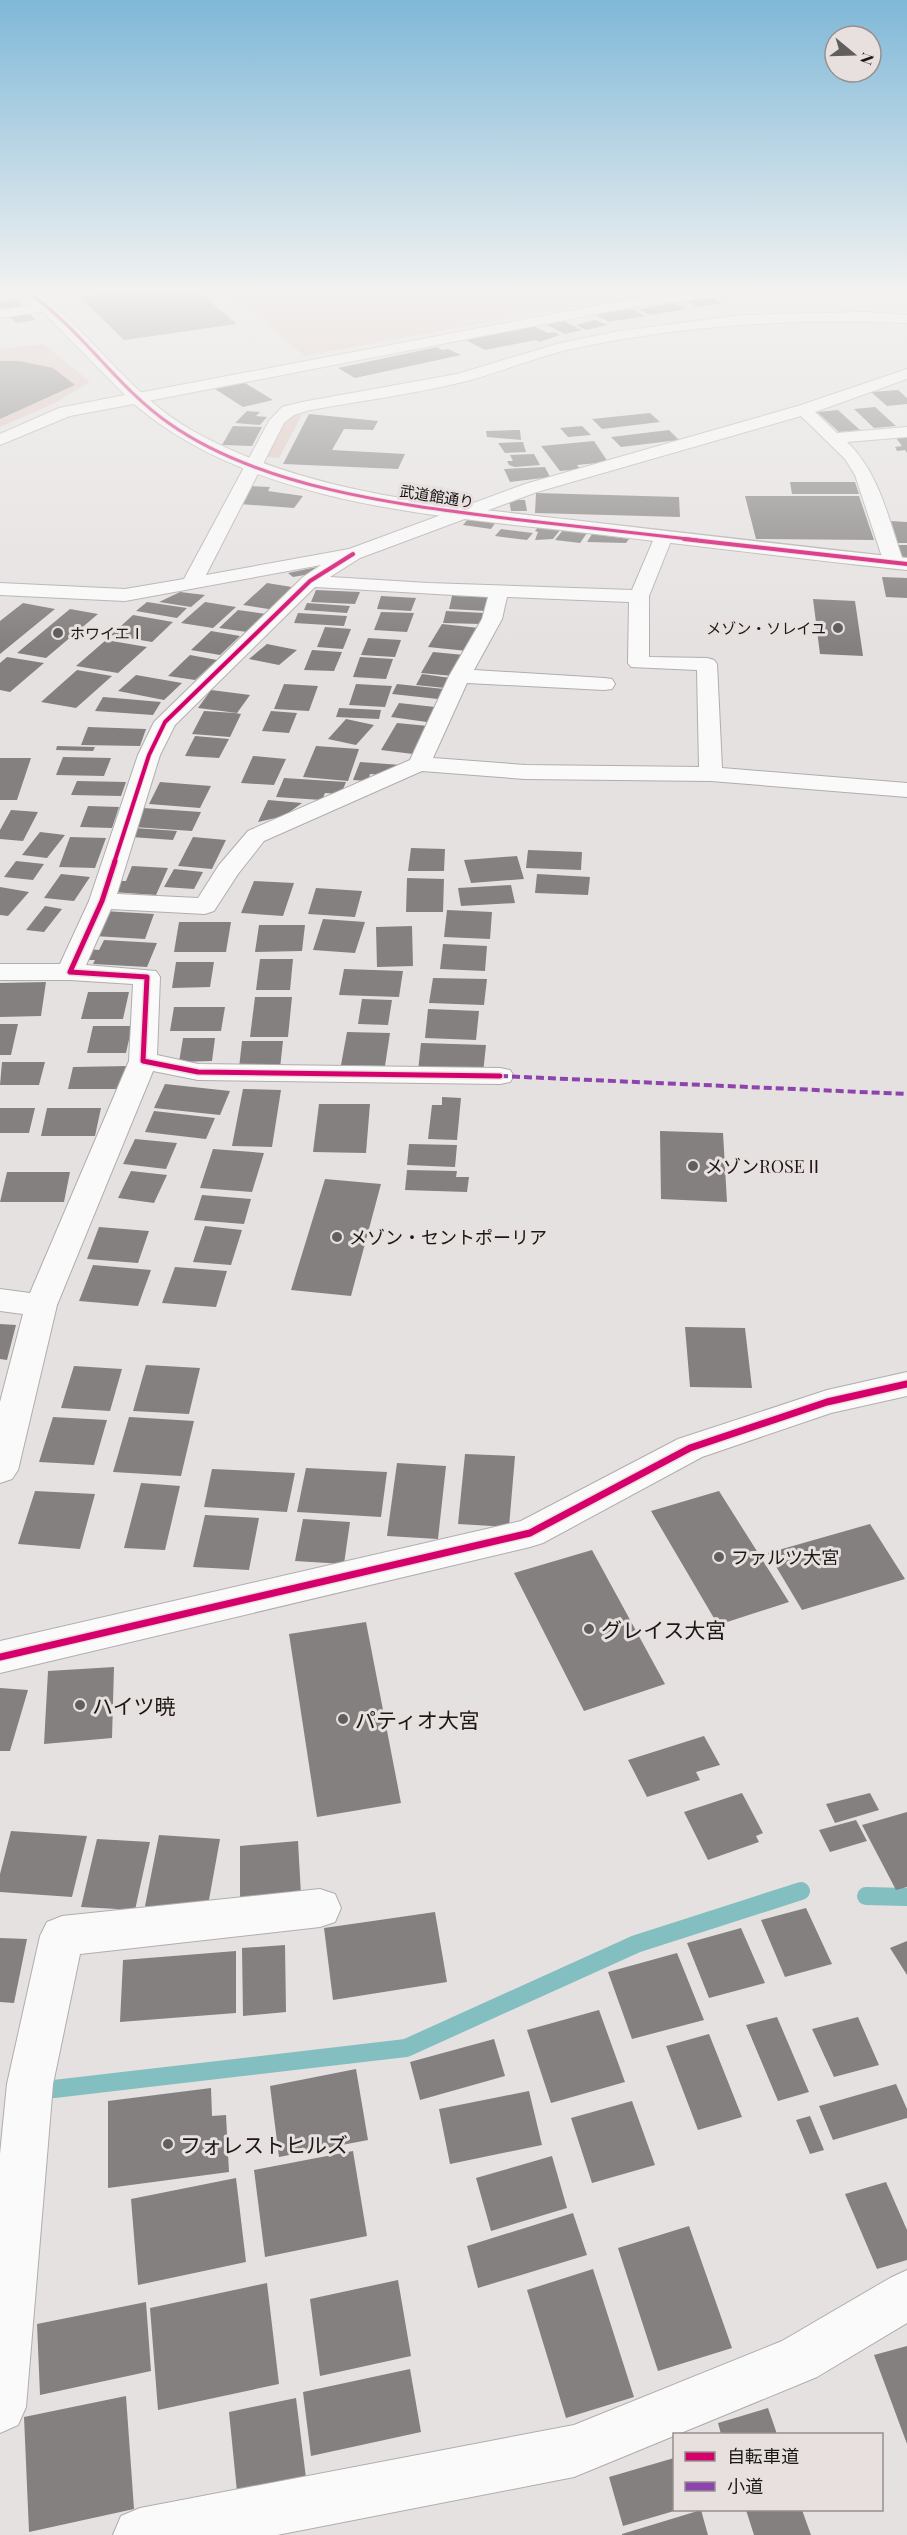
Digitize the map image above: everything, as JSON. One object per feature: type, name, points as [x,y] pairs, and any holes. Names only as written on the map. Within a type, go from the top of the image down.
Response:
[{"type":"street","points":[[0,440],[74,410]]},
{"type":"street","name":"武道館通り","points":[[154,410],[184,433],[255,466],[338,490],[467,513],[901,564]]},
{"type":"street","points":[[192,582],[278,421],[290,410]]},
{"type":"street","points":[[0,589],[125,595],[353,554],[531,488],[803,410]]},
{"type":"street","points":[[804,410],[852,456],[864,475],[901,564]]},
{"type":"street","points":[[833,438],[907,432]]},
{"type":"street","points":[[664,536],[639,596],[638,663],[707,664],[711,774]]},
{"type":"street","points":[[70,972],[102,901],[149,754],[165,722],[310,581],[353,554]]},
{"type":"street","points":[[310,581],[428,589],[639,596]]},
{"type":"street","points":[[419,765],[460,676],[492,619],[499,591]]},
{"type":"street","points":[[460,676],[604,684]]},
{"type":"street","points":[[102,901],[205,906],[228,870],[256,836],[419,765],[525,772],[711,774],[907,789]]},
{"type":"street","points":[[0,972],[70,972],[147,977],[143,1061],[41,1305],[0,1470]]},
{"type":"street","points":[[143,1061],[198,1072],[500,1077]]},
{"type":"street","points":[[0,1300],[41,1305]]},
{"type":"street","points":[[0,1657],[530,1533],[690,1448],[827,1402],[907,1384]]},
{"type":"street","points":[[0,2407],[3,2348],[30,2084],[62,1936],[320,1908]]},
{"type":"street","points":[[140,2535],[574,2451],[799,2359],[907,2295]]},
{"type":"shaded area","points":[[0,410],[38,410],[0,427]]},
{"type":"shaded area","points":[[289,414],[302,415],[279,458],[266,457]]},
{"type":"building","points":[[0,410],[19,410],[0,419]]},
{"type":"building","points":[[838,410],[860,430],[839,432],[817,412]]},
{"type":"building","points":[[855,410],[879,410],[896,426],[874,428]]},
{"type":"building","points":[[247,411],[260,412],[256,416],[267,417],[260,425],[235,423]]},
{"type":"building","points":[[650,413],[660,422],[602,429],[592,419]]},
{"type":"building","points":[[309,414],[378,421],[373,430],[344,429],[332,450],[405,454],[398,469],[283,464]]},
{"type":"building","points":[[233,426],[262,427],[252,446],[222,445]]},
{"type":"building","points":[[582,426],[591,435],[568,437],[560,428]]},
{"type":"building","points":[[520,430],[521,440],[487,437],[486,431]]},
{"type":"building","points":[[669,430],[679,440],[621,447],[611,437]]},
{"type":"building","points":[[896,438],[907,438],[907,453],[905,450],[897,451],[895,447],[902,446]]},
{"type":"building","points":[[594,441],[608,462],[577,465],[580,469],[560,471],[541,446]]},
{"type":"building","points":[[523,442],[526,452],[505,453],[498,443]]},
{"type":"building","points":[[534,454],[540,465],[515,467],[509,465],[507,461],[513,461],[510,455]]},
{"type":"building","points":[[545,467],[550,477],[510,482],[504,469]]},
{"type":"building","points":[[790,482],[855,482],[859,494],[792,494]]},
{"type":"building","points":[[250,486],[270,487],[268,491],[303,496],[294,508],[239,504]]},
{"type":"building","points":[[536,493],[679,497],[680,517],[535,513]]},
{"type":"building","points":[[745,496],[859,496],[874,540],[756,539]]},
{"type":"building","points":[[509,500],[525,500],[527,511],[511,511]]},
{"type":"building","points":[[469,518],[496,522],[491,529],[463,525]]},
{"type":"building","points":[[891,521],[907,522],[907,543],[898,543]]},
{"type":"building","points":[[538,527],[560,530],[553,539],[535,540],[538,532],[535,531]]},
{"type":"building","points":[[501,529],[533,533],[527,540],[495,536]]},
{"type":"building","points":[[563,530],[587,533],[580,543],[555,540]]},
{"type":"building","points":[[592,534],[629,539],[626,543],[587,542]]},
{"type":"building","points":[[896,545],[907,545],[907,558],[900,558]]},
{"type":"building","points":[[317,567],[322,572],[293,577],[288,573]]},
{"type":"building","points":[[882,577],[907,578],[907,598],[886,597]]},
{"type":"building","points":[[267,583],[298,588],[275,610],[243,605]]},
{"type":"building","points":[[316,590],[360,592],[355,604],[311,602]]},
{"type":"building","points":[[180,592],[205,595],[191,607],[159,602]]},
{"type":"building","points":[[381,596],[416,598],[411,611],[377,609]]},
{"type":"building","points":[[452,596],[490,597],[487,611],[449,609]]},
{"type":"building","name":"メゾン・ソレイユ","points":[[813,599],[855,601],[863,656],[820,654]]},
{"type":"building","points":[[147,602],[187,608],[177,618],[136,611]]},
{"type":"building","points":[[205,602],[236,607],[213,628],[181,623]]},
{"type":"building","points":[[23,603],[55,609],[0,654],[0,621]]},
{"type":"building","points":[[307,603],[350,606],[347,613],[304,610]]},
{"type":"building","name":"ホワイエⅠ","points":[[70,609],[98,614],[46,658],[17,653]]},
{"type":"building","points":[[238,610],[266,614],[247,632],[219,628]]},
{"type":"building","points":[[446,611],[484,613],[481,624],[443,623]]},
{"type":"building","points":[[381,612],[414,613],[407,632],[374,630]]},
{"type":"building","points":[[298,613],[347,616],[344,626],[294,623]]},
{"type":"building","points":[[133,615],[173,622],[152,642],[111,635]]},
{"type":"building","points":[[442,624],[479,628],[467,651],[428,647]]},
{"type":"building","points":[[325,627],[351,629],[343,649],[317,647]]},
{"type":"building","points":[[211,631],[240,636],[220,655],[191,650]]},
{"type":"building","points":[[368,638],[401,640],[395,657],[361,655]]},
{"type":"building","points":[[106,640],[147,647],[118,673],[76,666]]},
{"type":"building","points":[[267,644],[297,650],[279,665],[249,659]]},
{"type":"building","points":[[312,650],[342,652],[334,671],[304,670]]},
{"type":"building","points":[[433,652],[464,655],[453,676],[421,673]]},
{"type":"building","points":[[190,655],[217,660],[195,680],[168,676]]},
{"type":"building","points":[[7,657],[44,663],[10,692],[0,690],[0,663]]},
{"type":"building","points":[[360,657],[393,659],[386,679],[353,677]]},
{"type":"building","points":[[77,670],[112,676],[76,708],[41,702]]},
{"type":"building","points":[[422,674],[451,678],[445,688],[416,685]]},
{"type":"building","points":[[136,675],[182,683],[164,700],[118,691]]},
{"type":"building","points":[[284,684],[318,686],[309,711],[274,709]]},
{"type":"building","points":[[356,684],[392,686],[385,707],[349,705]]},
{"type":"building","points":[[397,684],[444,689],[438,699],[392,694]]},
{"type":"building","points":[[211,690],[250,695],[237,713],[198,708]]},
{"type":"building","points":[[103,697],[161,702],[153,715],[95,711]]},
{"type":"building","points":[[399,703],[435,707],[427,722],[391,717]]},
{"type":"building","points":[[339,708],[381,710],[379,719],[336,717]]},
{"type":"building","points":[[204,711],[241,714],[230,737],[192,734]]},
{"type":"building","points":[[271,711],[297,713],[289,733],[262,731]]},
{"type":"building","points":[[346,719],[374,725],[356,745],[328,739]]},
{"type":"building","points":[[397,723],[428,726],[413,754],[381,750]]},
{"type":"building","points":[[88,727],[146,729],[140,746],[81,745]]},
{"type":"building","points":[[195,736],[229,739],[219,758],[185,756]]},
{"type":"building","points":[[57,746],[95,747],[93,751],[56,750]]},
{"type":"building","points":[[316,746],[359,749],[348,781],[303,777]]},
{"type":"building","points":[[253,756],[286,759],[274,785],[241,783]]},
{"type":"building","points":[[63,757],[111,758],[104,776],[56,775]]},
{"type":"building","points":[[0,758],[31,758],[17,800],[0,800]]},
{"type":"building","points":[[360,762],[401,765],[399,771],[385,770],[383,775],[370,774],[368,781],[353,780]]},
{"type":"building","points":[[284,778],[346,782],[341,794],[325,793],[322,800],[276,797]]},
{"type":"building","points":[[77,781],[126,782],[121,796],[71,795]]},
{"type":"building","points":[[160,782],[211,786],[200,808],[149,804]]},
{"type":"building","points":[[268,800],[302,803],[284,816],[258,822]]},
{"type":"building","points":[[88,806],[119,807],[112,828],[80,827]]},
{"type":"building","points":[[143,808],[201,812],[192,831],[134,827]]},
{"type":"building","points":[[11,810],[38,812],[23,841],[0,839],[0,830]]},
{"type":"building","points":[[135,828],[177,831],[173,840],[131,837]]},
{"type":"building","points":[[40,832],[65,835],[47,858],[22,855]]},
{"type":"building","points":[[70,837],[106,838],[95,868],[59,867]]},
{"type":"building","points":[[193,837],[226,840],[212,869],[178,866]]},
{"type":"building","points":[[411,848],[445,849],[444,871],[408,871]]},
{"type":"building","points":[[528,850],[582,852],[581,870],[526,868]]},
{"type":"building","points":[[517,856],[524,879],[471,883],[464,860]]},
{"type":"building","points":[[16,861],[44,864],[33,880],[4,877]]},
{"type":"building","points":[[132,866],[168,868],[156,895],[112,892],[117,881],[126,881]]},
{"type":"building","points":[[174,869],[203,872],[194,889],[164,887]]},
{"type":"building","points":[[61,874],[90,877],[74,901],[44,898]]},
{"type":"building","points":[[537,874],[590,877],[588,895],[535,893]]},
{"type":"building","points":[[407,878],[444,879],[443,912],[406,912]]},
{"type":"building","points":[[254,881],[294,883],[283,916],[241,913]]},
{"type":"building","points":[[511,885],[515,903],[461,906],[458,888]]},
{"type":"building","points":[[0,887],[29,892],[8,916],[0,915]]},
{"type":"building","points":[[316,888],[362,891],[355,917],[308,914]]},
{"type":"building","points":[[45,906],[62,909],[44,932],[26,930]]},
{"type":"building","points":[[447,910],[492,912],[490,939],[444,937]]},
{"type":"building","points":[[104,911],[154,914],[145,939],[94,936]]},
{"type":"building","points":[[323,919],[365,922],[355,953],[313,950]]},
{"type":"building","points":[[179,922],[231,922],[226,952],[174,952]]},
{"type":"building","points":[[259,925],[305,925],[302,951],[255,952]]},
{"type":"building","points":[[412,926],[413,966],[377,967],[376,927]]},
{"type":"building","points":[[104,940],[157,943],[147,967],[93,964],[95,960],[82,960],[87,949],[99,950]]},
{"type":"building","points":[[443,944],[487,946],[485,971],[440,969]]},
{"type":"building","points":[[260,959],[293,959],[290,990],[256,990]]},
{"type":"building","points":[[176,962],[214,962],[210,987],[172,988]]},
{"type":"building","points":[[344,969],[403,971],[399,997],[339,995]]},
{"type":"building","points":[[433,978],[487,979],[484,1005],[429,1003]]},
{"type":"building","points":[[46,982],[41,1016],[0,1017],[0,983]]},
{"type":"building","points":[[88,992],[129,992],[123,1019],[81,1019]]},
{"type":"building","points":[[255,997],[292,997],[288,1037],[250,1037]]},
{"type":"building","points":[[362,999],[392,1000],[388,1025],[358,1024]]},
{"type":"building","points":[[174,1007],[225,1007],[221,1031],[170,1031]]},
{"type":"building","points":[[428,1009],[479,1011],[476,1040],[425,1038]]},
{"type":"building","points":[[0,1024],[18,1024],[11,1055],[0,1055]]},
{"type":"building","points":[[93,1026],[132,1026],[126,1053],[87,1053]]},
{"type":"building","points":[[347,1032],[390,1033],[385,1066],[341,1065]]},
{"type":"building","points":[[183,1038],[215,1038],[212,1061],[179,1062]]},
{"type":"building","points":[[242,1041],[283,1041],[280,1068],[239,1068]]},
{"type":"building","points":[[421,1043],[486,1045],[483,1073],[418,1071]]},
{"type":"building","points":[[2,1062],[45,1062],[39,1085],[0,1085]]},
{"type":"building","points":[[130,1066],[125,1089],[68,1089],[73,1067]]},
{"type":"building","points":[[165,1084],[230,1091],[220,1115],[154,1108]]},
{"type":"building","points":[[243,1089],[281,1090],[272,1147],[232,1146]]},
{"type":"building","points":[[442,1097],[461,1098],[457,1140],[428,1139],[432,1105],[442,1105]]},
{"type":"building","points":[[319,1104],[370,1104],[366,1153],[313,1152]]},
{"type":"building","points":[[0,1108],[35,1108],[29,1133],[0,1133]]},
{"type":"building","points":[[47,1108],[101,1108],[95,1136],[41,1136]]},
{"type":"building","points":[[154,1111],[215,1118],[206,1139],[145,1132]]},
{"type":"building","name":"メゾンROSEⅡ","points":[[660,1131],[723,1133],[727,1202],[661,1199]]},
{"type":"building","points":[[135,1139],[177,1143],[166,1169],[123,1164]]},
{"type":"building","points":[[409,1144],[457,1145],[455,1167],[407,1165]]},
{"type":"building","points":[[213,1149],[264,1153],[252,1192],[200,1188]]},
{"type":"building","points":[[407,1170],[457,1171],[456,1177],[469,1177],[467,1192],[405,1190]]},
{"type":"building","points":[[131,1171],[167,1175],[154,1203],[118,1198]]},
{"type":"building","points":[[7,1172],[70,1172],[64,1202],[0,1202]]},
{"type":"building","name":"メゾン・セントポーリア","points":[[325,1179],[381,1184],[351,1296],[291,1290]]},
{"type":"building","points":[[202,1195],[251,1199],[244,1224],[194,1220]]},
{"type":"building","points":[[205,1226],[242,1230],[231,1265],[193,1262]]},
{"type":"building","points":[[99,1227],[149,1231],[138,1263],[87,1259]]},
{"type":"building","points":[[93,1265],[151,1270],[138,1306],[79,1301]]},
{"type":"building","points":[[175,1267],[227,1271],[216,1307],[162,1303]]},
{"type":"building","points":[[0,1324],[16,1325],[7,1360],[0,1359]]},
{"type":"building","points":[[685,1327],[745,1328],[752,1388],[690,1387]]},
{"type":"building","points":[[146,1365],[200,1368],[189,1414],[133,1411]]},
{"type":"building","points":[[74,1366],[122,1369],[110,1411],[61,1408]]},
{"type":"building","points":[[53,1417],[107,1420],[94,1465],[39,1462]]},
{"type":"building","points":[[129,1417],[194,1421],[181,1476],[113,1472]]},
{"type":"building","points":[[465,1454],[515,1456],[509,1527],[458,1524]]},
{"type":"building","points":[[397,1463],[446,1466],[438,1539],[387,1536]]},
{"type":"building","points":[[306,1468],[387,1472],[381,1517],[297,1512]]},
{"type":"building","points":[[212,1469],[295,1473],[287,1512],[204,1507]]},
{"type":"building","points":[[141,1483],[180,1486],[165,1550],[124,1548]]},
{"type":"building","points":[[35,1491],[95,1494],[80,1549],[18,1544]]},
{"type":"building","name":"ファルツ大宮","points":[[719,1491],[789,1602],[718,1625],[651,1511]]},
{"type":"building","points":[[205,1515],[259,1518],[249,1570],[193,1567]]},
{"type":"building","points":[[303,1519],[350,1522],[344,1564],[295,1561]]},
{"type":"building","points":[[870,1524],[905,1579],[802,1610],[768,1553]]},
{"type":"building","name":"グレイス大宮","points":[[592,1550],[665,1684],[584,1711],[514,1573]]},
{"type":"building","name":"パティオ大宮","points":[[366,1622],[401,1803],[317,1817],[289,1634]]},
{"type":"building","name":"ハイツ暁","points":[[114,1667],[112,1738],[44,1744],[48,1671]]},
{"type":"building","points":[[0,1688],[28,1690],[10,1751],[0,1751]]},
{"type":"building","points":[[704,1736],[720,1765],[696,1772],[700,1780],[647,1797],[628,1760]]},
{"type":"building","points":[[742,1793],[763,1833],[756,1836],[759,1842],[708,1860],[684,1812]]},
{"type":"building","points":[[870,1793],[879,1810],[835,1823],[826,1804]]},
{"type":"building","points":[[907,1812],[907,1887],[896,1890],[862,1825]]},
{"type":"building","points":[[856,1820],[867,1841],[830,1852],[819,1830]]},
{"type":"building","points":[[11,1831],[87,1836],[72,1897],[0,1892],[0,1874]]},
{"type":"building","points":[[159,1835],[220,1839],[207,1911],[145,1906]]},
{"type":"building","points":[[97,1839],[150,1842],[135,1910],[81,1907]]},
{"type":"building","points":[[298,1841],[301,1895],[240,1900],[240,1846]]},
{"type":"building","points":[[806,1908],[832,1964],[785,1977],[761,1920]]},
{"type":"building","points":[[435,1912],[447,1982],[333,2000],[324,1928]]},
{"type":"building","points":[[741,1928],[765,1983],[709,1998],[687,1943]]},
{"type":"building","points":[[0,1938],[27,1939],[14,2003],[0,2002]]},
{"type":"building","points":[[907,1941],[907,1975],[890,1948]]},
{"type":"building","points":[[285,1945],[286,2012],[243,2016],[242,1948]]},
{"type":"building","points":[[236,1951],[236,2013],[120,2022],[123,1960]]},
{"type":"building","points":[[677,1953],[704,2020],[632,2039],[608,1972]]},
{"type":"building","points":[[599,2010],[625,2082],[551,2103],[527,2030]]},
{"type":"building","points":[[777,2017],[809,2092],[778,2101],[746,2025]]},
{"type":"building","points":[[858,2017],[879,2065],[834,2077],[812,2029]]},
{"type":"building","points":[[709,2034],[742,2117],[698,2130],[666,2046]]},
{"type":"building","points":[[494,2039],[505,2076],[420,2100],[410,2062]]},
{"type":"building","points":[[356,2069],[368,2140],[279,2157],[270,2086]]},
{"type":"building","points":[[896,2084],[907,2109],[907,2118],[833,2140],[819,2106]]},
{"type":"building","name":"フォレストヒルズ","points":[[211,2088],[212,2116],[226,2115],[229,2172],[108,2188],[108,2101]]},
{"type":"building","points":[[529,2091],[542,2145],[450,2164],[439,2109]]},
{"type":"building","points":[[632,2101],[655,2165],[592,2183],[571,2118]]},
{"type":"building","points":[[810,2116],[824,2150],[810,2154],[796,2120]]},
{"type":"building","points":[[353,2151],[367,2236],[265,2257],[254,2170]]},
{"type":"building","points":[[552,2156],[567,2208],[491,2231],[476,2178]]},
{"type":"building","points":[[236,2178],[246,2262],[138,2285],[131,2199]]},
{"type":"building","points":[[886,2182],[907,2230],[907,2260],[877,2269],[845,2194]]},
{"type":"building","points":[[573,2213],[587,2255],[478,2288],[467,2246]]},
{"type":"building","points":[[689,2226],[732,2348],[658,2371],[618,2248]]},
{"type":"building","points":[[593,2269],[634,2397],[566,2418],[527,2290]]},
{"type":"building","points":[[398,2280],[411,2356],[320,2376],[310,2299]]},
{"type":"building","points":[[267,2283],[279,2384],[158,2410],[150,2308]]},
{"type":"building","points":[[146,2302],[151,2371],[40,2395],[37,2324]]},
{"type":"building","points":[[907,2346],[907,2444],[874,2355]]},
{"type":"building","points":[[410,2369],[421,2432],[311,2456],[303,2392]]},
{"type":"building","points":[[126,2396],[134,2509],[29,2532],[24,2417]]},
{"type":"building","points":[[296,2398],[307,2486],[238,2502],[229,2412]]},
{"type":"building","points":[[768,2408],[777,2433],[721,2433],[718,2423]]},
{"type":"building","points":[[673,2458],[674,2511],[623,2526],[609,2477]]},
{"type":"building","points":[[701,2511],[708,2535],[622,2535]]},
{"type":"building","points":[[746,2511],[802,2511],[811,2535],[754,2535]]},
{"type":"waterway","points":[[54,2089],[406,2048],[636,1944],[801,1891]]},
{"type":"waterway","points":[[866,1896],[907,1897]]},
{"type":"marked path","points":[[500,1076],[907,1094]]},
{"type":"cycle path","points":[[152,410],[187,435],[232,457],[279,474],[376,499],[476,514],[907,564]]},
{"type":"cycle path","points":[[353,554],[310,581],[165,722],[149,755],[102,901],[70,972],[147,977],[143,1061],[198,1072],[500,1076]]},
{"type":"cycle path","points":[[0,1657],[530,1533],[690,1448],[827,1402],[907,1384]]},
{"type":"place","name":"メゾン・ソレイユ","points":[[838,628]]},
{"type":"place","name":"ホワイエⅠ","points":[[58,633]]},
{"type":"place","name":"メゾンROSEⅡ","points":[[693,1166]]},
{"type":"place","name":"メゾン・セントポーリア","points":[[337,1237]]},
{"type":"place","name":"ファルツ大宮","points":[[719,1557]]},
{"type":"place","name":"グレイス大宮","points":[[589,1629]]},
{"type":"place","name":"ハイツ暁","points":[[80,1705]]},
{"type":"place","name":"パティオ大宮","points":[[343,1719]]},
{"type":"place","name":"フォレストヒルズ","points":[[168,2144]]}]
